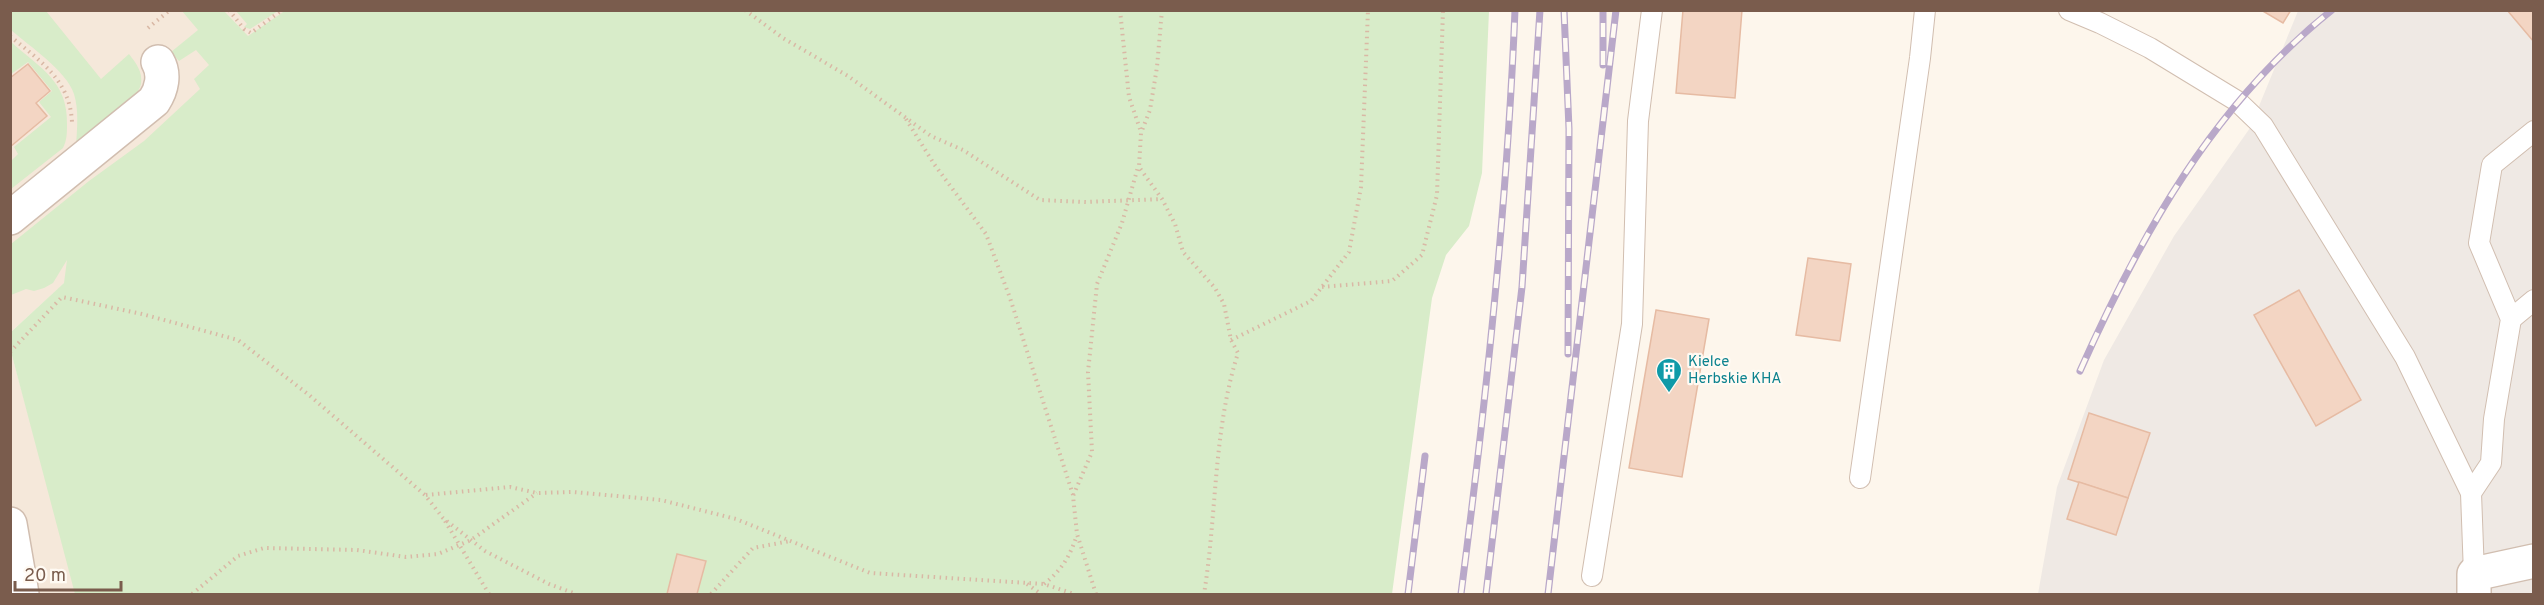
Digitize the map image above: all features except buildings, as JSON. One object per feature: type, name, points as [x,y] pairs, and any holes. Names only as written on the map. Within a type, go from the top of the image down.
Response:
[{"type":"street","points":[[10,218],[154,101],[163,78],[163,69],[158,62]]},
{"type":"street","points":[[10,524],[22,594]]},
{"type":"street","points":[[2474,584],[2534,561]]},
{"type":"lane","points":[[1592,576],[1632,324],[1638,121],[1652,10]]},
{"type":"lane","points":[[1860,478],[1920,58],[1924,10]]},
{"type":"lane","points":[[2069,10],[2150,48],[2237,101],[2263,126],[2405,357],[2471,493],[2474,584]]},
{"type":"lane","points":[[2471,493],[2491,462],[2494,419],[2511,319],[2479,243],[2492,165],[2534,131]]},
{"type":"lane","points":[[2511,319],[2534,300]]},
{"type":"path","points":[[146,30],[170,10]]},
{"type":"path","points":[[229,10],[244,29],[251,33],[282,10]]},
{"type":"path","points":[[745,10],[783,38],[848,76],[931,136],[963,150],[1040,200],[1086,202],[1162,199]]},
{"type":"path","points":[[1120,10],[1129,97],[1141,133]]},
{"type":"path","points":[[1073,496],[1092,452],[1088,372],[1097,284],[1122,223],[1139,165],[1141,133],[1150,110],[1157,67],[1162,10]]},
{"type":"path","points":[[1232,340],[1311,301],[1349,252],[1360,187],[1368,10]]},
{"type":"path","points":[[1322,287],[1392,281],[1422,255],[1437,195],[1443,10]]},
{"type":"path","points":[[10,36],[58,79],[66,90],[72,113],[72,131]]},
{"type":"path","points":[[904,116],[934,164],[986,234],[1010,298],[1073,496],[1077,534],[1096,594]]},
{"type":"path","points":[[1139,165],[1162,199],[1174,224],[1183,252],[1215,288],[1224,304],[1232,340],[1238,353],[1228,382],[1218,450],[1204,594]]},
{"type":"path","points":[[10,352],[62,297],[142,314],[238,340],[309,395],[425,495],[443,518],[489,594]]},
{"type":"path","points":[[425,495],[510,487],[537,493],[573,492],[661,500],[736,519],[870,573],[1044,584],[1074,594]]},
{"type":"path","points":[[192,594],[238,556],[264,548],[357,550],[406,557],[438,554],[471,540],[537,493]]},
{"type":"path","points":[[443,518],[485,551],[549,584],[576,594]]},
{"type":"path","points":[[1044,584],[1058,573],[1070,556],[1077,534]]},
{"type":"path","points":[[711,594],[753,548],[791,541]]},
{"type":"path","points":[[1026,583],[1041,594]]},
{"type":"shaded area","points":[[11,11],[361,11],[11,332]]},
{"type":"shaded area","points":[[2298,11],[2533,11],[2533,594],[2038,594],[2057,487],[2104,360],[2174,236],[2250,128]]},
{"type":"shaded area","points":[[10,348],[76,591],[75,594],[11,594]]},
{"type":"green space","points":[[286,10],[1489,11],[1482,173],[1469,226],[1446,255],[1432,298],[1392,594],[75,594],[10,348],[11,332],[64,283],[67,260],[53,283],[34,291],[26,289],[11,295],[11,244],[89,181],[144,141],[200,89],[194,79],[209,65],[196,50],[179,61],[171,52],[198,30],[182,11],[224,11],[248,36]]},
{"type":"green space","points":[[10,11],[46,11],[101,79],[129,54],[141,76],[138,92],[123,109],[76,146],[77,106],[70,85],[55,67],[11,30]]},
{"type":"green space","points":[[236,11],[278,11],[250,29],[244,27],[247,24]]},
{"type":"green space","points":[[11,42],[42,68],[57,86],[63,97],[67,124],[63,148],[11,189],[11,161],[18,154],[14,147],[51,117],[39,102],[52,91],[28,62],[11,74]]},
{"type":"railway","points":[[1461,594],[1479,448],[1501,230],[1515,10]]},
{"type":"railway","points":[[1486,594],[1522,287],[1540,10]]},
{"type":"railway","points":[[1564,10],[1569,129],[1568,354]]},
{"type":"railway","points":[[1603,10],[1603,65]]},
{"type":"railway","points":[[1548,594],[1616,10]]},
{"type":"railway","points":[[2080,371],[2128,270],[2184,175],[2251,87],[2290,47],[2332,10]]},
{"type":"railway","points":[[1408,594],[1425,456]]},
{"type":"place","name":"Kielce Herbskie KHA","points":[[1669,394]]}]
